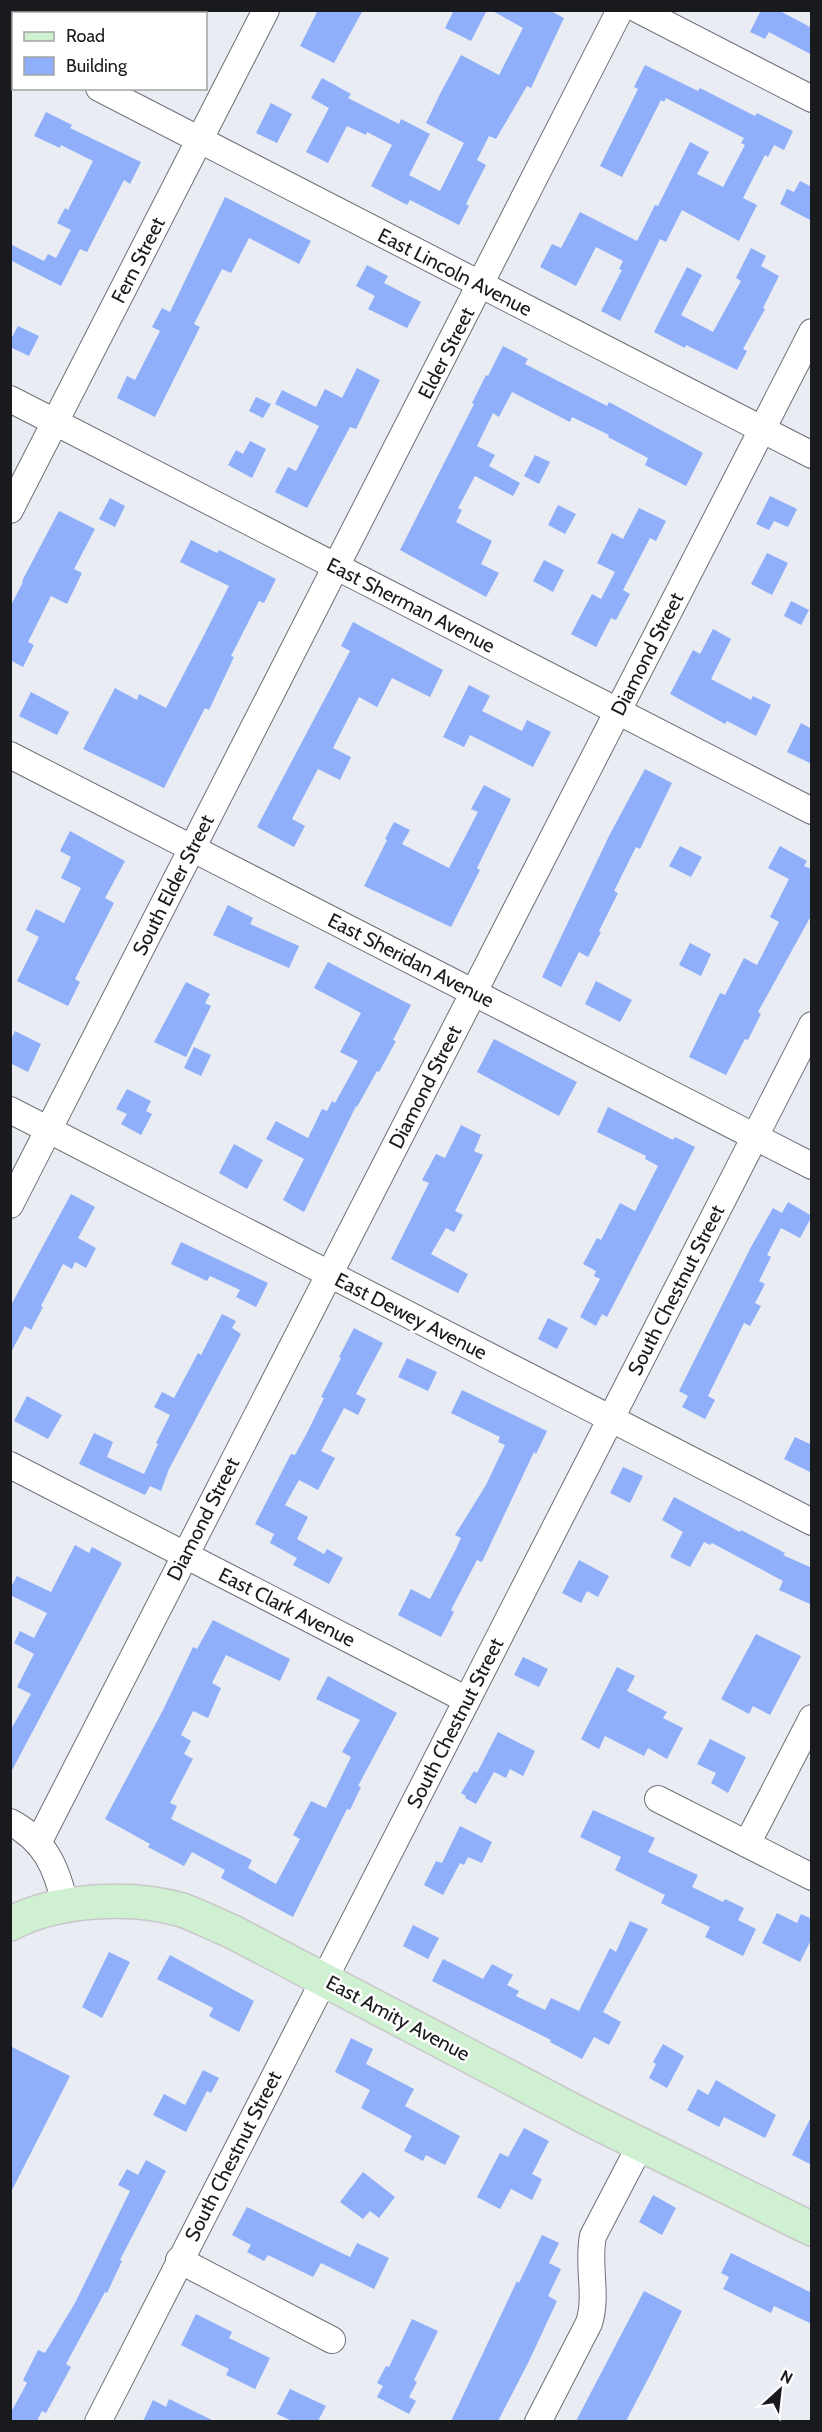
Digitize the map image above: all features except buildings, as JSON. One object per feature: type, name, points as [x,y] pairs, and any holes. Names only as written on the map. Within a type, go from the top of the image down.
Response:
[{"type":"main road","name":"East Amity Avenue","points":[[65,1905],[122,1901],[181,1910],[233,1932],[641,2144],[812,2229]]},
{"type":"main road","points":[[10,1924],[65,1905]]},
{"type":"street","name":"Fern Street","points":[[10,510],[266,10]]},
{"type":"street","name":"Elder Street","points":[[337,567],[620,10]]},
{"type":"street","points":[[639,10],[812,99]]},
{"type":"street","name":"East Lincoln Avenue","points":[[103,90],[812,455]]},
{"type":"street","name":"Diamond Street","points":[[39,1841],[812,332]]},
{"type":"street","name":"East Sherman Avenue","points":[[10,399],[812,811]]},
{"type":"street","name":"South Elder Street","points":[[10,1205],[337,567]]},
{"type":"street","name":"East Sheridan Avenue","points":[[10,755],[812,1166]]},
{"type":"street","name":"South Chestnut Street","points":[[98,2421],[812,1025]]},
{"type":"street","name":"East Dewey Avenue","points":[[10,1110],[812,1522]]},
{"type":"street","name":"East Clark Avenue","points":[[10,1465],[468,1700]]},
{"type":"street","points":[[747,1844],[812,1718]]},
{"type":"street","points":[[658,1799],[812,1877]]},
{"type":"street","points":[[10,1822],[39,1841],[58,1875],[65,1905]]},
{"type":"street","points":[[538,2421],[589,2323],[593,2308],[591,2249],[593,2236],[641,2144]]},
{"type":"street","points":[[179,2260],[332,2340]]}]
